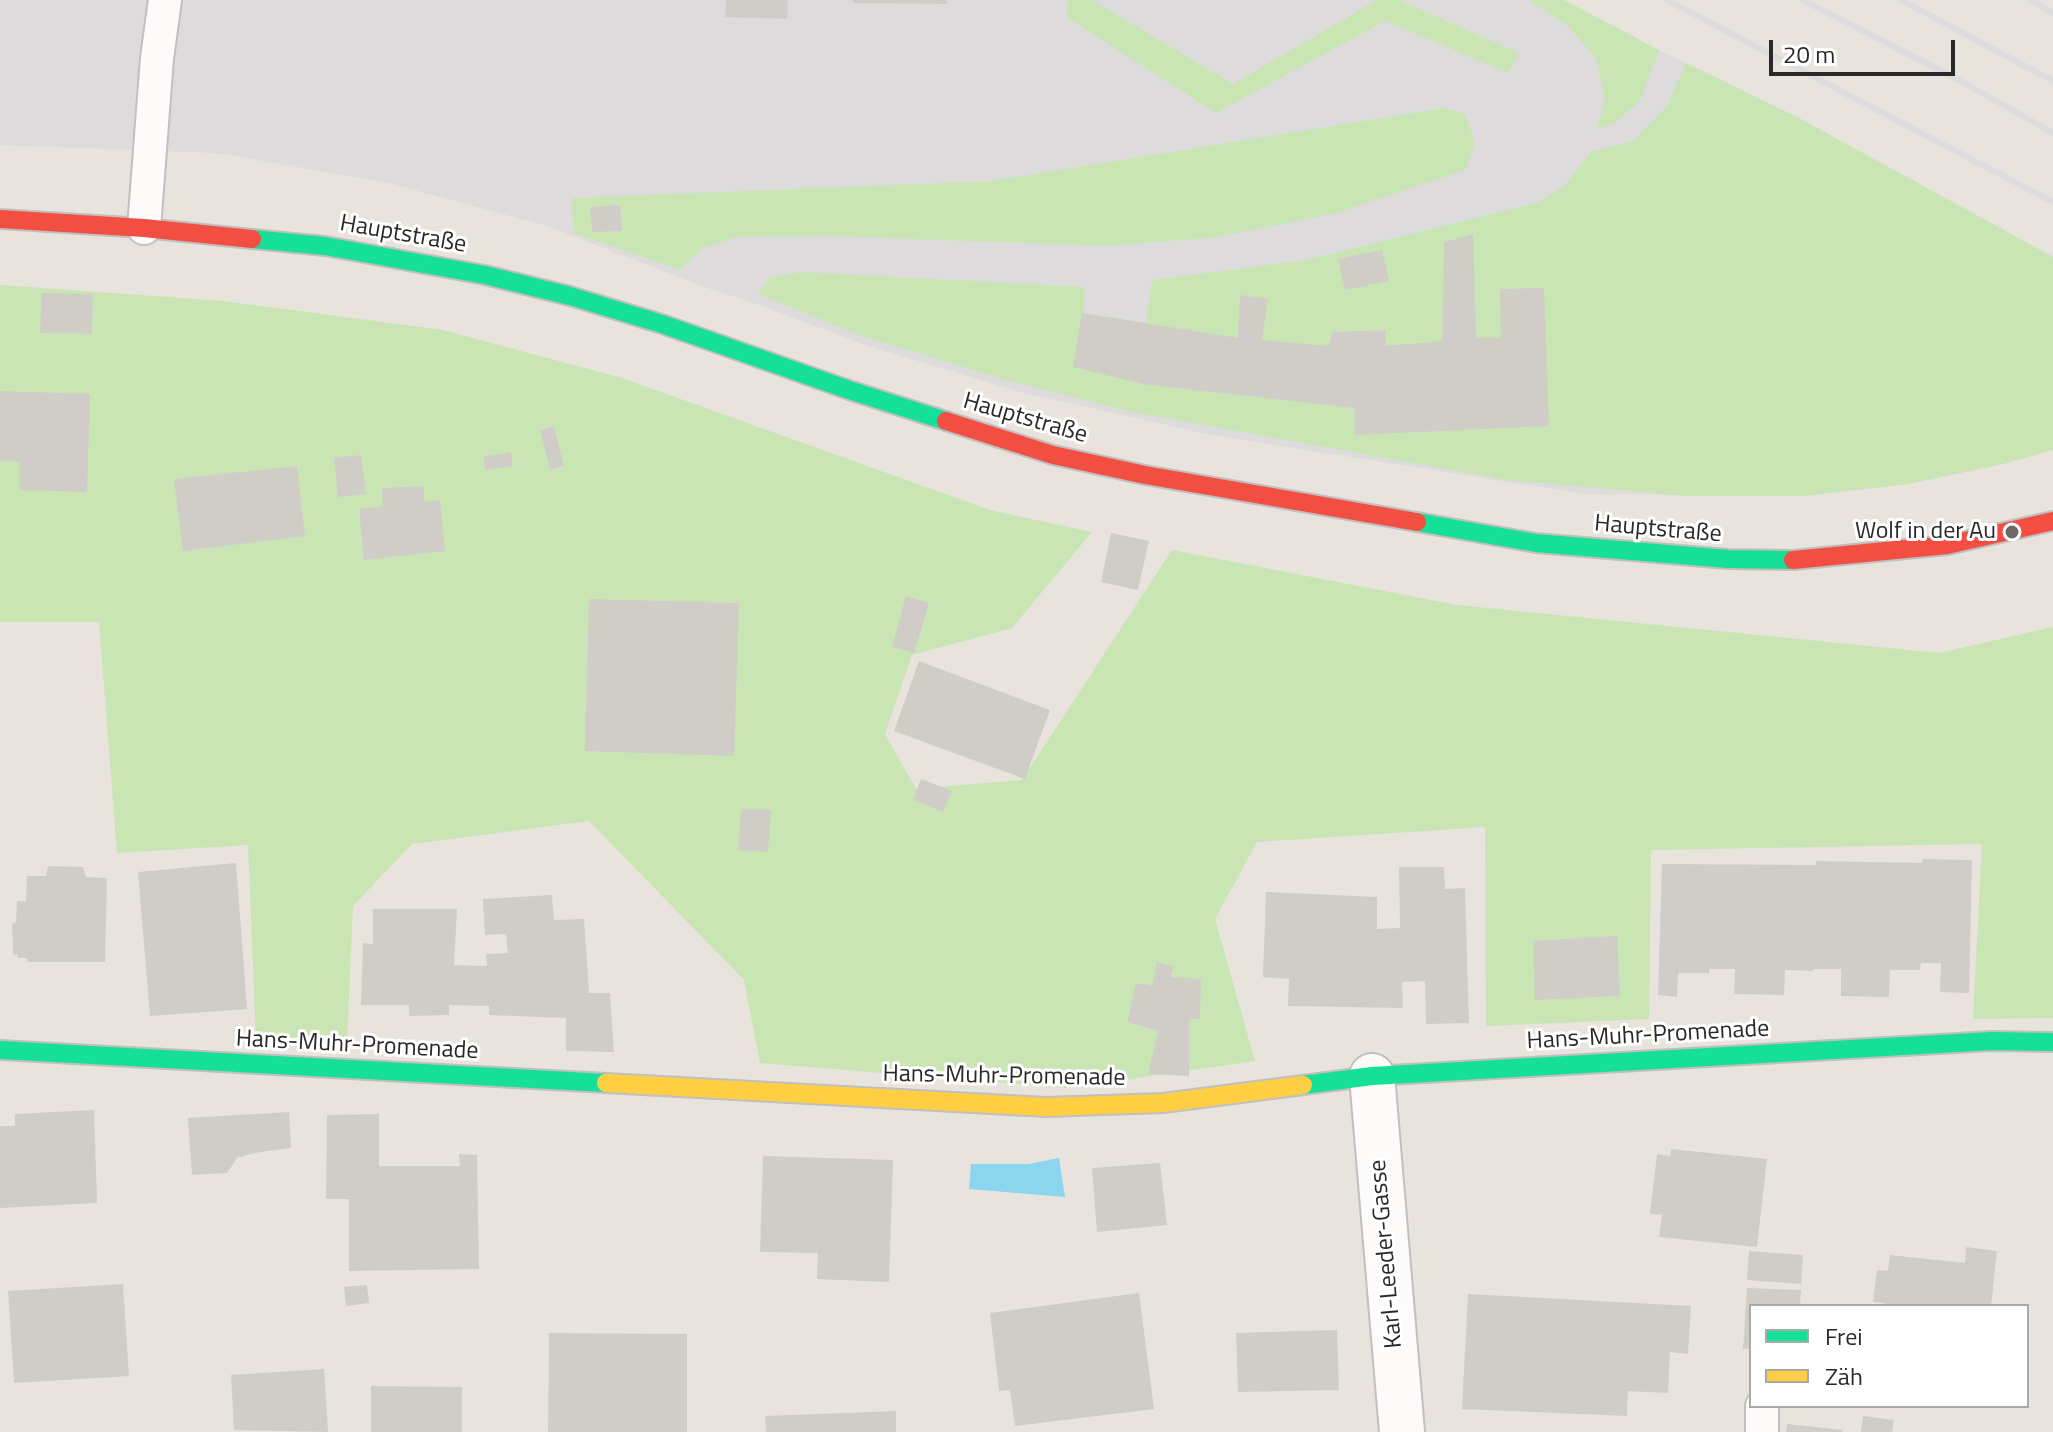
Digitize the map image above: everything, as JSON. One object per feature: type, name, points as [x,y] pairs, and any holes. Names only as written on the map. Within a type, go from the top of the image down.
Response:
[{"type":"main road","name":"Hauptstraße","points":[[0,219],[144,228],[325,246],[485,275],[570,296],[662,324],[849,390],[1053,455],[1145,475],[1536,543],[1728,559],[1802,560],[1947,545],[2053,521]]},
{"type":"main road","name":"Hans-Muhr-Promenade","points":[[0,1050],[1046,1107],[1163,1103],[1372,1076],[1992,1041],[2053,1042]]},
{"type":"street","name":"Karl-Leeder-Gasse","points":[[1372,1076],[1402,1432]]},
{"type":"lane","points":[[144,228],[157,58],[165,0]]},
{"type":"lane","points":[[1762,1408],[1762,1432]]},
{"type":"shaded area","points":[[0,0],[1540,0],[1659,50],[1797,117],[2053,257],[2053,450],[1908,484],[1804,496],[1586,494],[1211,435],[1020,392],[865,345],[547,226],[389,183],[217,153],[0,145]]},
{"type":"green space","points":[[1068,0],[1092,0],[1233,84],[1377,0],[1399,0],[1519,53],[1508,73],[1385,21],[1216,113],[1066,17]]},
{"type":"green space","points":[[1528,0],[1564,0],[1659,50],[1640,101],[1615,123],[1597,129],[1605,99],[1596,59],[1568,26]]},
{"type":"green space","points":[[1686,63],[1797,117],[2053,257],[2053,450],[1908,484],[1804,496],[1685,496],[1508,480],[1132,412],[1003,379],[859,335],[758,294],[770,277],[802,272],[1085,287],[1083,313],[1146,323],[1152,280],[1306,260],[1536,203],[1563,187],[1592,151],[1633,141],[1667,106]]},
{"type":"green space","points":[[1444,108],[1465,114],[1475,143],[1465,170],[1333,214],[1218,237],[1107,246],[828,236],[735,237],[703,248],[680,270],[574,233],[571,198],[991,181]]},
{"type":"green space","points":[[0,285],[223,301],[443,330],[622,378],[990,510],[1092,532],[1012,628],[912,655],[885,734],[916,789],[1022,780],[1172,550],[1457,605],[1939,653],[2053,627],[2053,1018],[1973,1019],[1982,844],[1651,850],[1649,1019],[1486,1026],[1485,827],[1257,842],[1215,919],[1255,1061],[1067,1088],[760,1063],[744,980],[589,821],[412,844],[353,906],[347,1044],[256,1039],[248,845],[117,853],[99,622],[0,622]]},
{"type":"water","points":[[1059,1158],[1065,1197],[969,1189],[971,1164],[1029,1164]]},
{"type":"building","points":[[726,0],[788,0],[787,19],[725,17]]},
{"type":"building","points":[[853,0],[947,0],[947,4],[853,3]]},
{"type":"building","points":[[620,205],[622,231],[592,232],[590,207]]},
{"type":"building","points":[[1473,234],[1476,338],[1501,338],[1500,289],[1544,288],[1549,426],[1355,435],[1354,408],[1143,384],[1073,367],[1082,313],[1238,338],[1240,295],[1268,299],[1262,340],[1328,346],[1333,332],[1386,330],[1385,346],[1442,341],[1444,242]]},
{"type":"building","points":[[1382,250],[1389,281],[1345,290],[1338,259]]},
{"type":"building","points":[[42,293],[93,294],[92,334],[40,333]]},
{"type":"building","points":[[0,391],[90,394],[87,492],[19,490],[19,462],[0,461]]},
{"type":"building","points":[[554,426],[564,466],[550,470],[540,430]]},
{"type":"building","points":[[511,452],[513,466],[485,470],[483,457]]},
{"type":"building","points":[[361,455],[366,494],[338,497],[334,458]]},
{"type":"building","points":[[297,466],[305,536],[183,551],[174,479]]},
{"type":"building","points":[[424,486],[424,502],[440,500],[445,551],[364,560],[359,509],[383,506],[382,488]]},
{"type":"building","points":[[1111,533],[1149,541],[1138,590],[1101,582]]},
{"type":"building","points":[[906,596],[929,603],[914,653],[892,647]]},
{"type":"building","points":[[589,599],[739,603],[734,756],[585,751]]},
{"type":"building","points":[[919,661],[1050,710],[1025,779],[894,731]]},
{"type":"building","points":[[921,779],[952,791],[943,812],[913,800]]},
{"type":"building","points":[[741,809],[771,810],[768,852],[738,850]]},
{"type":"building","points":[[1923,859],[1972,860],[1969,993],[1940,992],[1941,963],[1921,963],[1920,970],[1890,970],[1889,997],[1841,996],[1841,969],[1785,970],[1784,995],[1734,994],[1735,969],[1678,973],[1677,997],[1658,995],[1662,864],[1816,865],[1816,861],[1922,863]]},
{"type":"building","points":[[236,863],[247,1009],[150,1016],[138,872]]},
{"type":"building","points":[[48,866],[83,867],[86,877],[107,878],[105,962],[28,962],[27,958],[13,955],[12,923],[16,922],[17,901],[26,901],[27,876],[46,876]]},
{"type":"building","points":[[1399,867],[1444,867],[1445,889],[1465,888],[1469,1023],[1426,1024],[1425,981],[1402,982],[1403,1008],[1288,1006],[1289,979],[1263,977],[1266,892],[1377,897],[1377,929],[1400,928]]},
{"type":"building","points":[[552,895],[554,920],[584,919],[589,993],[610,993],[614,1052],[566,1051],[566,1018],[489,1015],[489,1006],[449,1005],[449,1015],[409,1016],[409,1005],[361,1005],[363,943],[373,944],[373,909],[457,909],[454,965],[487,966],[486,954],[508,953],[506,934],[485,935],[483,899]]},
{"type":"building","points":[[1617,936],[1620,996],[1535,1000],[1533,941]]},
{"type":"building","points":[[1157,962],[1174,966],[1171,977],[1201,979],[1200,1019],[1189,1019],[1189,1076],[1148,1074],[1158,1031],[1127,1022],[1136,983],[1152,986]]},
{"type":"building","points":[[94,1110],[97,1203],[0,1208],[0,1126],[15,1126],[15,1114]]},
{"type":"building","points":[[289,1112],[291,1148],[237,1158],[227,1173],[192,1175],[188,1118]]},
{"type":"building","points":[[379,1114],[379,1166],[460,1166],[459,1154],[477,1155],[479,1269],[349,1271],[349,1199],[326,1199],[327,1115]]},
{"type":"building","points":[[1671,1149],[1767,1159],[1757,1247],[1659,1237],[1662,1215],[1650,1214],[1657,1154],[1670,1156]]},
{"type":"building","points":[[763,1156],[893,1160],[889,1282],[817,1279],[818,1253],[760,1252]]},
{"type":"building","points":[[1160,1163],[1167,1225],[1097,1232],[1092,1168]]},
{"type":"building","points":[[1966,1247],[1997,1251],[1991,1304],[1873,1302],[1877,1270],[1888,1271],[1890,1255],[1965,1263]]},
{"type":"building","points":[[1749,1251],[1803,1255],[1801,1284],[1747,1280]]},
{"type":"building","points":[[123,1284],[129,1376],[14,1383],[8,1291]]},
{"type":"building","points":[[367,1285],[369,1303],[346,1306],[344,1287]]},
{"type":"building","points":[[1747,1288],[1801,1290],[1800,1304],[1749,1304],[1749,1349],[1743,1349]]},
{"type":"building","points":[[1139,1293],[1154,1409],[1015,1426],[1010,1390],[999,1391],[990,1313]]},
{"type":"building","points":[[1468,1294],[1691,1306],[1688,1354],[1670,1352],[1668,1393],[1628,1391],[1627,1416],[1462,1409]]},
{"type":"building","points":[[1337,1330],[1339,1390],[1238,1392],[1236,1333]]},
{"type":"building","points":[[549,1333],[687,1334],[687,1432],[548,1432]]},
{"type":"building","points":[[324,1369],[328,1432],[234,1430],[231,1375]]},
{"type":"building","points":[[371,1386],[462,1387],[462,1432],[371,1432]]},
{"type":"building","points":[[896,1411],[896,1432],[766,1432],[765,1416]]},
{"type":"building","points":[[1863,1416],[1894,1420],[1892,1432],[1861,1432]]},
{"type":"building","points":[[1787,1424],[1843,1430],[1786,1432]]},
{"type":"railway","points":[[1667,0],[2053,202]]},
{"type":"railway","points":[[1803,0],[1957,79],[2053,133]]},
{"type":"railway","points":[[1901,0],[2053,81]]},
{"type":"railway","points":[[2031,0],[2053,13]]},
{"type":"traffic: fast","points":[[252,239],[325,246],[485,275],[570,296],[662,324],[946,421]]},
{"type":"traffic: fast","points":[[1417,522],[1536,543],[1728,559],[1793,560]]},
{"type":"traffic: fast","points":[[1303,1085],[1372,1076],[1992,1041],[2053,1042]]},
{"type":"traffic: fast","points":[[0,1050],[606,1083]]},
{"type":"traffic: slow","points":[[606,1083],[1046,1107],[1163,1103],[1303,1085]]},
{"type":"traffic: jam","points":[[0,219],[144,228],[252,239]]},
{"type":"traffic: jam","points":[[946,421],[1053,455],[1145,475],[1417,522]]},
{"type":"traffic: jam","points":[[1793,560],[1947,545],[2053,521]]},
{"type":"place","name":"Wolf in der Au","points":[[2012,532]]}]
